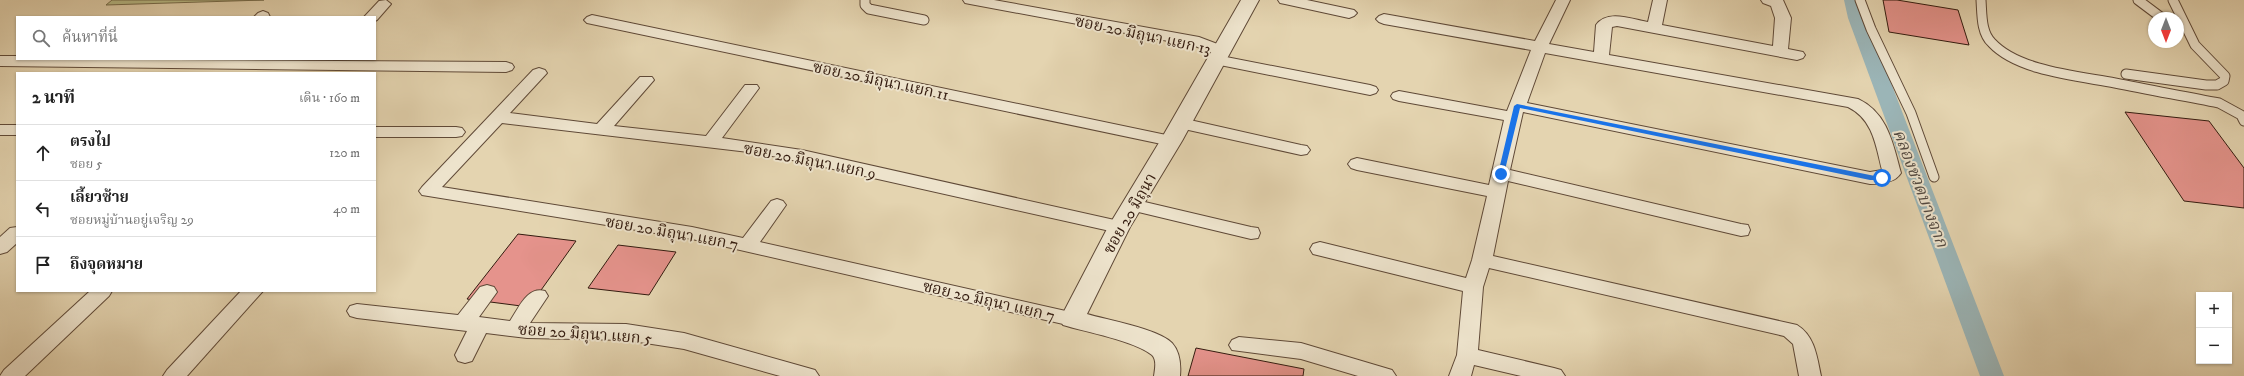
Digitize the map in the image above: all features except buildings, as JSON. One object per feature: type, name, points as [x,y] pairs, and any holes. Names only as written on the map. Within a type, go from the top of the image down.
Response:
[{"type":"street","name":"ซอย 20 มิถุนา แยก 13","points":[[970,0],[1199,42],[1219,56],[1370,90]]},
{"type":"street","name":"ซอย 20 มิถุนา","points":[[1072,319],[1119,227],[1176,132],[1250,0]]},
{"type":"street","points":[[1285,0],[1349,13]]},
{"type":"street","points":[[1460,376],[1467,355],[1473,287],[1482,260],[1515,112],[1540,46],[1563,0]]},
{"type":"street","points":[[1654,29],[1660,0]]},
{"type":"street","points":[[1768,0],[1778,4],[1783,18],[1780,52]]},
{"type":"street","points":[[373,16],[384,4]]},
{"type":"street","points":[[1384,19],[1601,57],[1861,106],[1872,115],[1892,173],[1882,178],[1870,178],[1515,112],[1399,96]]},
{"type":"street","name":"ซอย 20 มิถุนา แยก 11","points":[[592,20],[1176,132],[1301,150]]},
{"type":"street","points":[[1601,57],[1604,25],[1609,21],[1797,55]]},
{"type":"street","points":[[0,61],[220,61],[325,66],[506,68]]},
{"type":"street","name":"ซอย 20 มิถุนา แยก 7","points":[[538,73],[428,191],[692,233],[1072,319]]},
{"type":"street","points":[[602,129],[646,80]]},
{"type":"street","points":[[710,143],[751,88]]},
{"type":"street","name":"ซอย 20 มิถุนา แยก 9","points":[[498,116],[802,156],[1119,227]]},
{"type":"street","points":[[0,130],[16,130]]},
{"type":"street","points":[[376,132],[456,132]]},
{"type":"street","points":[[1357,164],[1496,192]]},
{"type":"street","points":[[1501,174],[1741,230]]},
{"type":"street","points":[[1132,205],[1250,233]]},
{"type":"street","points":[[748,245],[778,206]]},
{"type":"street","points":[[0,247],[16,234]]},
{"type":"street","points":[[1320,249],[1473,287]]},
{"type":"street","points":[[1482,260],[1790,330],[1797,333],[1802,339],[1810,376]]},
{"type":"street","points":[[11,376],[101,292]]},
{"type":"street","points":[[174,376],[252,292]]},
{"type":"street","points":[[465,355],[472,324],[487,292]]},
{"type":"street","points":[[515,329],[538,296]]},
{"type":"street","name":"ซอย 20 มิถุนา แยก 5","points":[[357,311],[515,329],[632,333],[684,342],[808,376]]},
{"type":"street","points":[[1072,319],[1144,340],[1163,350],[1168,363],[1167,376]]},
{"type":"street","points":[[1239,345],[1301,351],[1386,376]]},
{"type":"street","points":[[1467,355],[1554,376]]},
{"type":"lane","points":[[865,0],[865,5],[870,9],[924,20]]},
{"type":"lane","points":[[1860,0],[1871,29],[1911,113],[1934,177]]},
{"type":"lane","points":[[1981,0],[1984,29],[1988,39],[1994,46],[2026,63],[2043,69],[2219,103],[2241,115],[2244,120]]},
{"type":"lane","points":[[2138,0],[2154,12]]},
{"type":"lane","points":[[2126,74],[2206,85],[2217,85],[2224,80],[2225,76],[2220,69],[2195,45],[2187,32],[2173,0]]},
{"type":"green space","points":[[112,0],[264,0],[106,5]]},
{"type":"waterway","name":"คลองชวดบางจาก","points":[[1853,0],[1857,18],[1992,376]]},
{"type":"route","points":[[1501,174],[1513,117],[1517,106],[1870,178],[1882,178]]}]
